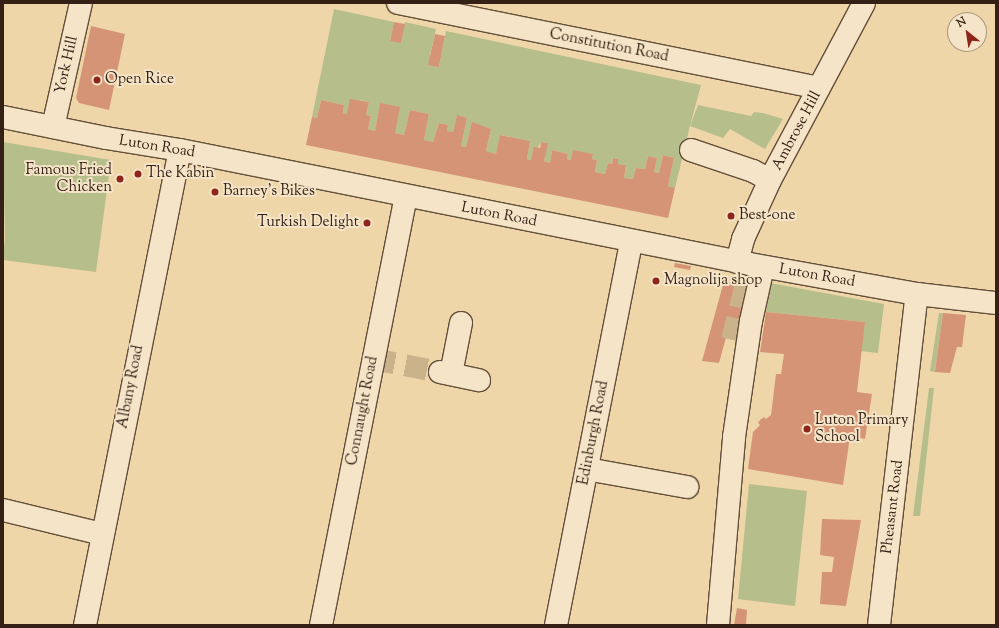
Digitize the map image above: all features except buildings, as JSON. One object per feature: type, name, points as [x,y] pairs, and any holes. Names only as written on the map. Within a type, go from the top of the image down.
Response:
[{"type":"street","name":"York Hill","points":[[53,127],[81,3]]},
{"type":"street","name":"Constitution Road","points":[[398,3],[819,88]]},
{"type":"street","name":"Ambrose Hill","points":[[718,625],[734,436],[749,328],[749,269],[743,239],[770,180],[864,3]]},
{"type":"street","name":"Luton Road","points":[[3,117],[180,150],[406,196],[631,242],[749,269],[918,294],[996,303]]},
{"type":"street","name":"Albany Road","points":[[85,625],[180,150]]},
{"type":"street","points":[[691,150],[753,172],[770,180]]},
{"type":"street","name":"Connaught Road","points":[[321,625],[406,196]]},
{"type":"street","name":"Edinburgh Road","points":[[556,625],[631,242]]},
{"type":"street","name":"Pheasant Road","points":[[879,625],[918,294]]},
{"type":"street","points":[[461,323],[445,373],[479,380]]},
{"type":"street","points":[[587,469],[687,487]]},
{"type":"street","points":[[3,510],[102,534]]},
{"type":"green space","points":[[334,9],[394,22],[390,40],[401,42],[405,22],[436,29],[430,55],[439,67],[446,31],[701,85],[675,188],[668,186],[674,158],[663,155],[659,173],[654,172],[657,158],[648,156],[645,169],[636,168],[633,179],[624,178],[626,165],[618,164],[618,159],[613,158],[612,164],[608,163],[605,174],[595,172],[597,160],[592,159],[593,154],[588,153],[571,160],[567,159],[568,154],[552,150],[550,163],[544,161],[547,143],[541,142],[531,160],[527,159],[530,141],[501,135],[496,154],[486,151],[491,129],[472,123],[466,147],[461,146],[467,118],[457,116],[453,132],[447,131],[448,125],[439,123],[433,142],[424,140],[429,114],[410,110],[404,135],[395,133],[380,104],[375,131],[368,129],[371,116],[366,115],[369,102],[360,100],[347,114],[343,113],[344,105],[321,100],[317,118],[312,117]]},
{"type":"green space","points":[[698,105],[751,116],[754,112],[763,113],[783,119],[765,149],[730,129],[723,138],[690,126]]},
{"type":"green space","points":[[3,142],[111,160],[96,272],[3,260],[5,238]]},
{"type":"green space","points":[[770,283],[884,304],[878,353],[860,351],[865,322],[766,312]]},
{"type":"green space","points":[[939,313],[943,313],[935,372],[930,371]]},
{"type":"green space","points":[[929,388],[934,388],[920,516],[913,516]]},
{"type":"green space","points":[[749,484],[807,491],[795,606],[738,599]]},
{"type":"tunnel","points":[[732,340],[746,284]]},
{"type":"tunnel","points":[[373,359],[440,372]]},
{"type":"place","name":"Open Rice","points":[[97,80]]},
{"type":"place","name":"The Kabin","points":[[138,174]]},
{"type":"place","name":"Famous Fried Chicken","points":[[120,179]]},
{"type":"place","name":"Barney's Bikes","points":[[215,192]]},
{"type":"place","name":"Best-one","points":[[731,216]]},
{"type":"place","name":"Turkish Delight","points":[[367,223]]},
{"type":"place","name":"Magnolija shop","points":[[656,281]]},
{"type":"place","name":"Luton Primary School","points":[[807,429]]}]
